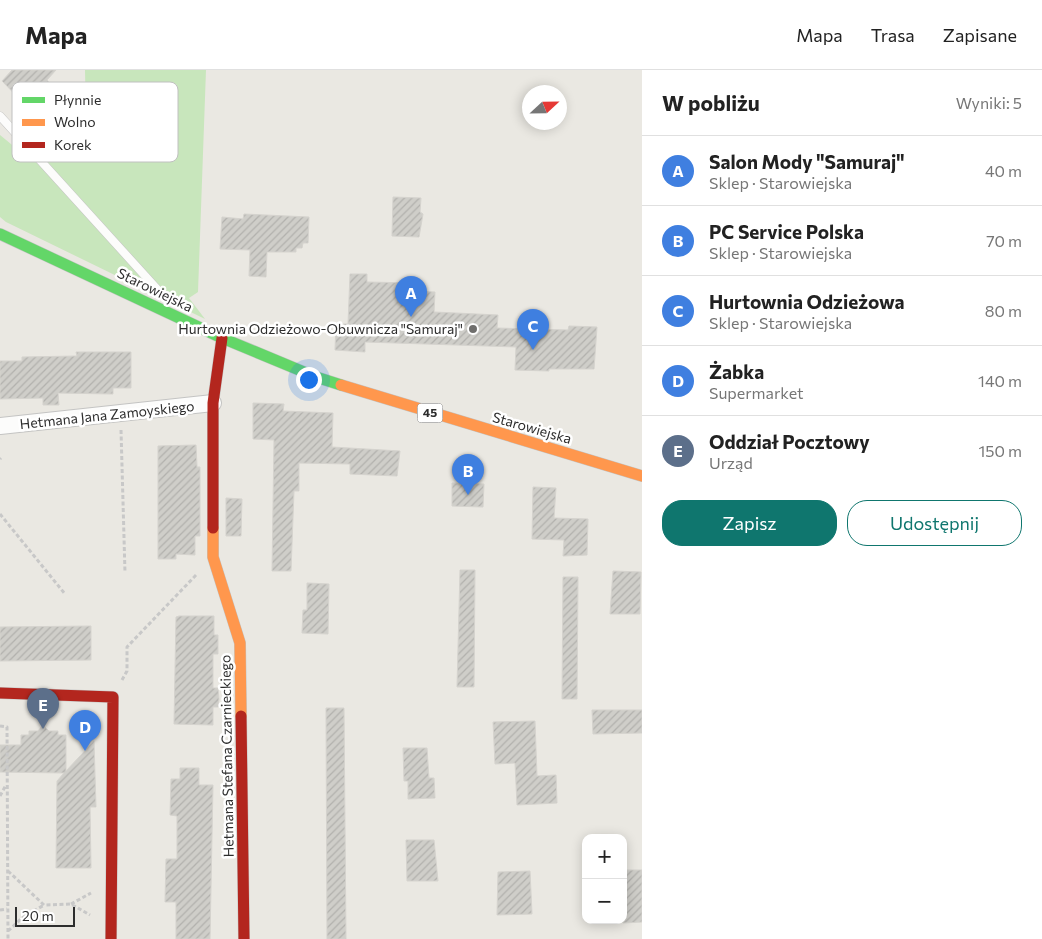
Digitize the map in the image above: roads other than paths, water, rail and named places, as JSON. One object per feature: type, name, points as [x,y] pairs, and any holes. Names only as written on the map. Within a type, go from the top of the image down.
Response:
[{"type":"street","name":"Starowiejska","points":[[0,234],[222,338],[316,377],[642,476]]},
{"type":"street","name":"Hetmana Stefana Czarnieckiego","points":[[222,338],[214,403],[213,557],[240,643],[244,939]]},
{"type":"street","name":"Hetmana Jana Zamoyskiego","points":[[0,426],[214,403]]},
{"type":"street","points":[[0,693],[113,697],[111,934]]},
{"type":"lane","points":[[0,116],[12,129]]},
{"type":"lane","points":[[42,162],[157,289]]},
{"type":"place","name":"Salon Mody \"Samuraj\"","points":[[411,317]]},
{"type":"place","name":"Hurtownia Odzieżowo-Obuwnicza \"Samuraj\"","points":[[473,329]]},
{"type":"place","name":"Hurtownia Odzieżowa","points":[[533,350]]},
{"type":"place","name":"PC Service Polska","points":[[468,495]]},
{"type":"place","name":"Oddział Pocztowy","points":[[43,729]]},
{"type":"place","name":"Żabka","points":[[85,751]]}]
